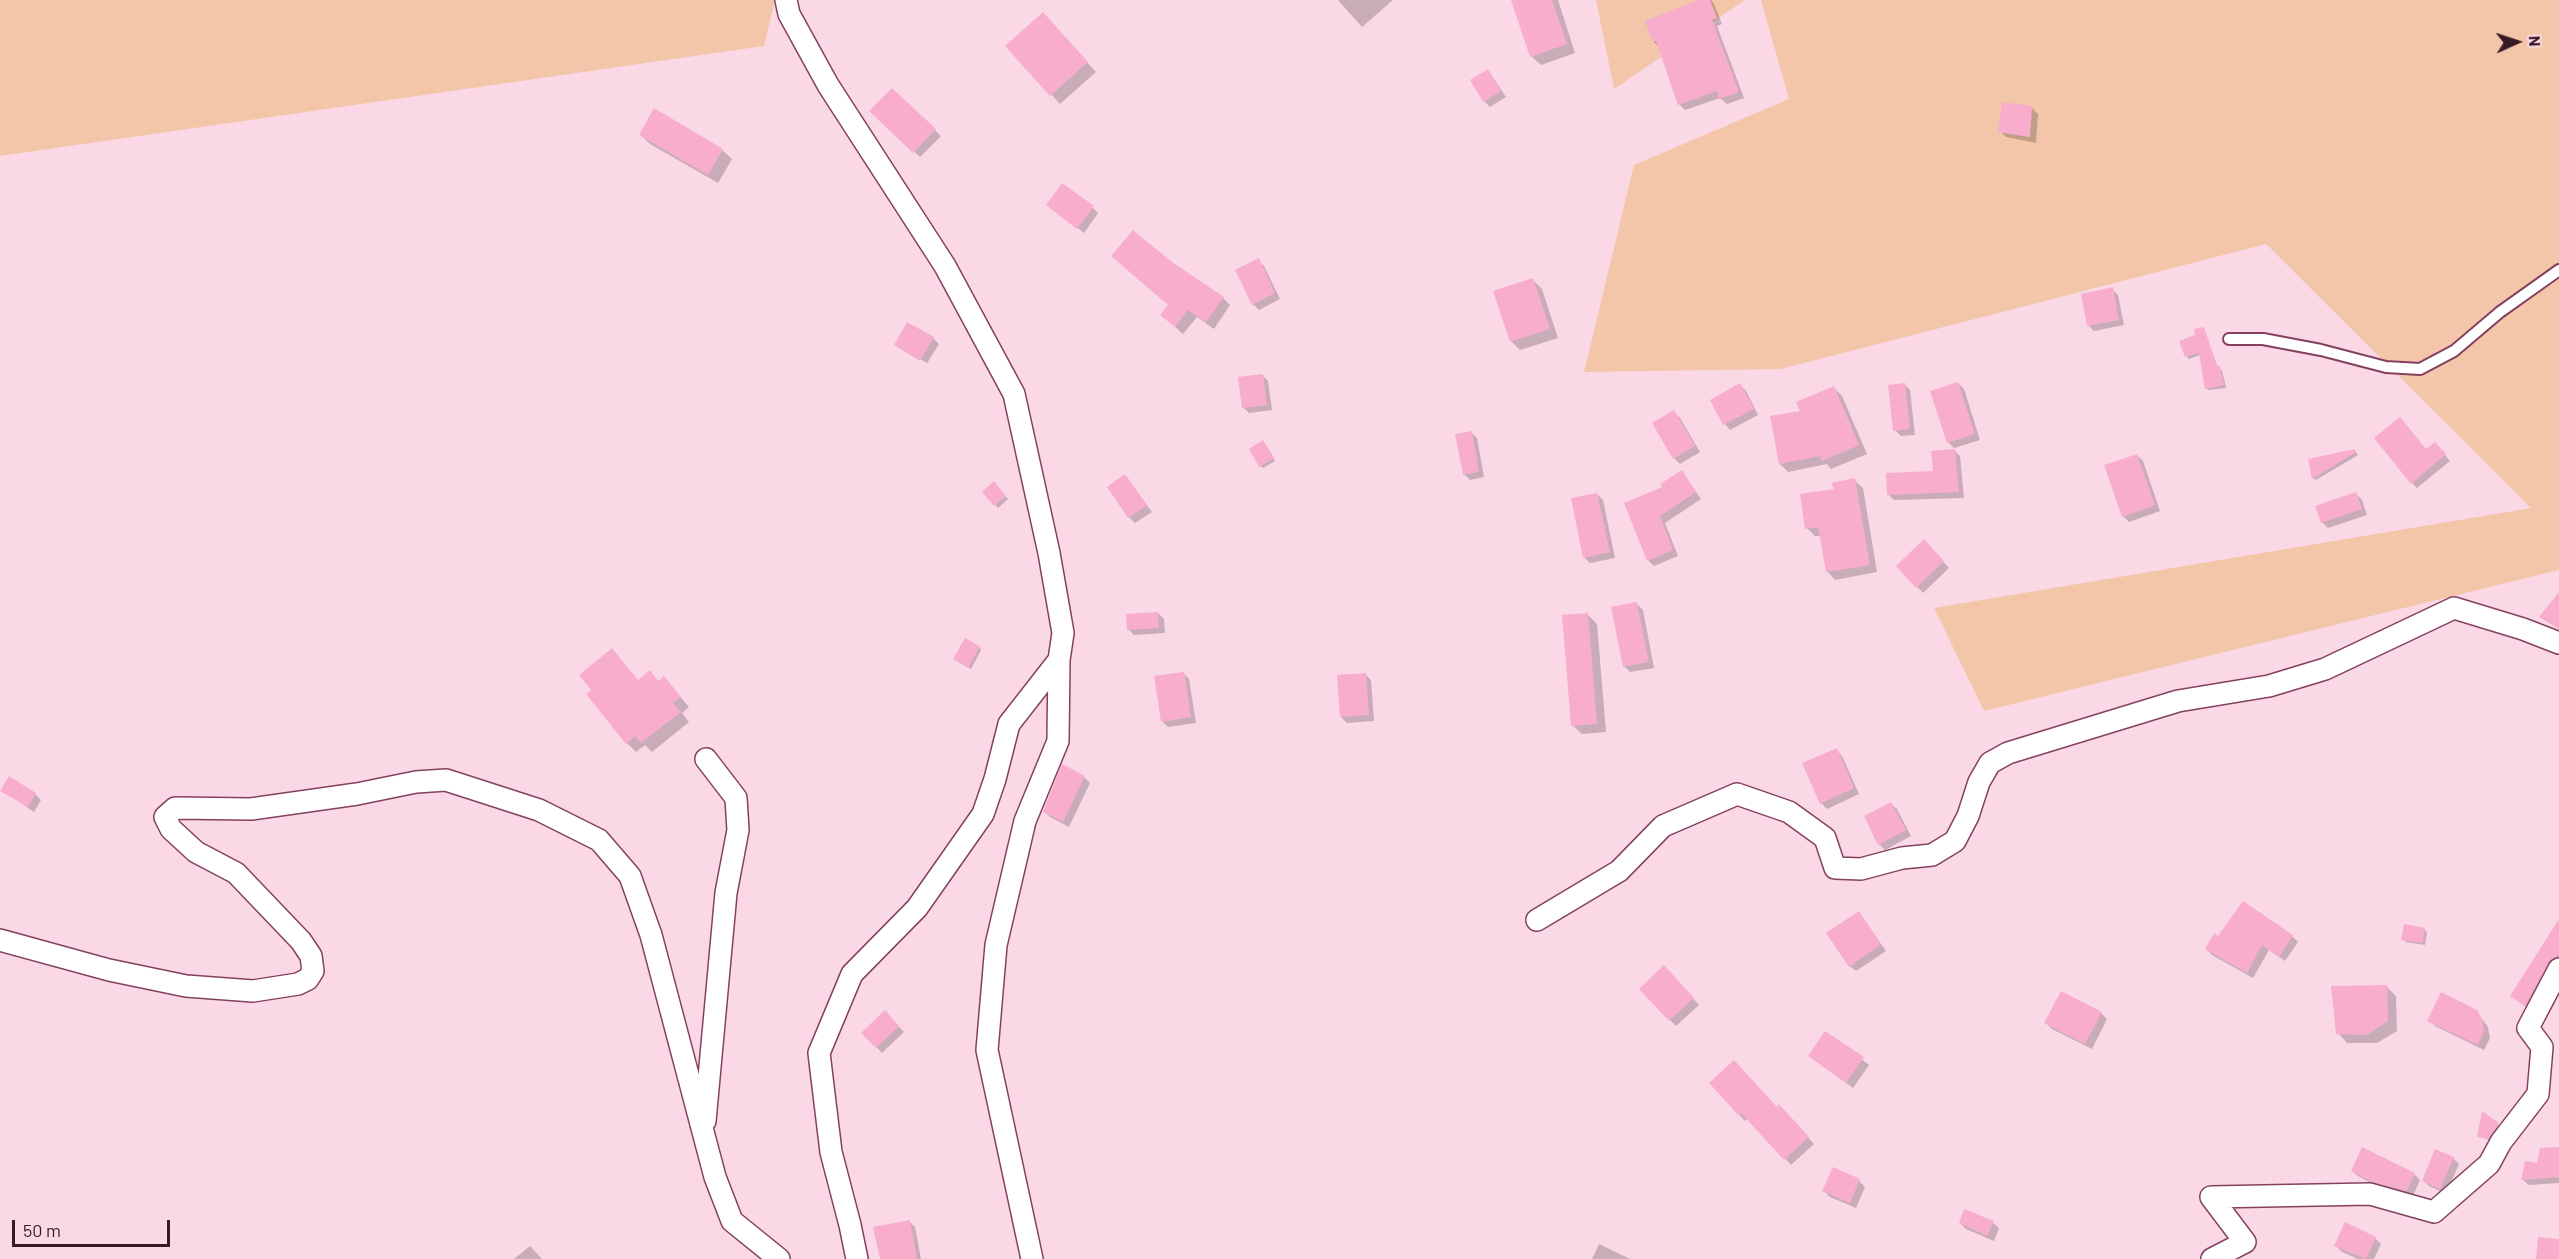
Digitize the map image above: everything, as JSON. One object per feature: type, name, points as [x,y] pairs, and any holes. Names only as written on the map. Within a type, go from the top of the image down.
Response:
[{"type":"street","points":[[786,0],[789,14],[828,85],[945,266],[1014,394],[1027,447],[1063,633],[1059,660],[1058,741],[1024,821],[996,945],[987,1050],[1032,1259]]},
{"type":"street","points":[[1537,920],[1619,871],[1663,826],[1737,794],[1789,812],[1825,838],[1835,868],[1861,868],[1902,858],[1932,855],[1955,841],[1968,816],[1979,782],[1990,763],[2008,753],[2178,700],[2269,686],[2325,669],[2454,608],[2523,629],[2559,643]]},
{"type":"street","points":[[856,1259],[850,1225],[831,1152],[819,1053],[852,974],[917,908],[983,814],[995,779],[1009,724],[1059,660]]},
{"type":"street","points":[[704,1136],[726,893],[738,830],[736,798],[706,759]]},
{"type":"street","points":[[0,940],[109,970],[186,986],[253,991],[298,984],[308,979],[313,971],[311,956],[301,941],[236,873],[196,852],[171,830],[165,817],[175,808],[251,809],[357,794],[416,782],[446,780],[539,810],[599,840],[630,876],[651,935],[715,1177],[732,1221],[779,1259]]},
{"type":"street","points":[[2212,1259],[2245,1242],[2211,1197],[2370,1194],[2434,1212],[2489,1164],[2501,1142],[2538,1094],[2542,1047],[2528,1028],[2559,969]]},
{"type":"lane","points":[[2229,339],[2263,339],[2321,350],[2386,367],[2420,369],[2454,351],[2500,312],[2559,270]]},
{"type":"shaded area","points":[[0,0],[775,0],[764,46],[0,156]]},
{"type":"shaded area","points":[[1596,0],[1745,0],[1614,89]]},
{"type":"shaded area","points":[[1761,0],[2559,0],[2559,570],[1984,711],[1934,608],[2531,508],[2266,244],[1781,369],[1584,372],[1634,165],[1789,99]]},
{"type":"building","points":[[1511,0],[1552,0],[1567,44],[1530,57]]},
{"type":"building","points":[[1698,0],[1710,0],[1717,18],[1712,20],[1739,92],[1719,99],[1717,91],[1678,105],[1656,41],[1653,42],[1645,21]]},
{"type":"building","points":[[1043,12],[1088,62],[1050,96],[1005,46]]},
{"type":"building","points":[[1488,69],[1501,91],[1483,102],[1470,80]]},
{"type":"building","points":[[892,88],[936,129],[913,153],[869,111]]},
{"type":"building","points":[[2002,102],[2032,106],[2030,137],[1998,132]]},
{"type":"building","points":[[654,108],[723,149],[708,175],[639,135]]},
{"type":"building","points":[[1062,183],[1094,206],[1077,229],[1046,205]]},
{"type":"building","points":[[1133,230],[1172,262],[1224,297],[1206,322],[1188,310],[1175,327],[1160,315],[1168,305],[1111,256]]},
{"type":"building","points":[[1259,258],[1275,293],[1252,305],[1235,270]]},
{"type":"building","points":[[1533,278],[1550,329],[1510,342],[1493,291]]},
{"type":"building","points":[[2113,287],[2119,320],[2087,326],[2081,294]]},
{"type":"building","points":[[907,322],[934,337],[920,361],[894,345]]},
{"type":"building","points":[[2204,327],[2217,366],[2220,366],[2224,385],[2205,389],[2199,353],[2185,357],[2179,341],[2195,335],[2194,329]]},
{"type":"building","points":[[1263,374],[1267,405],[1242,408],[1238,377]]},
{"type":"building","points":[[1958,382],[1975,434],[1947,443],[1930,391]]},
{"type":"building","points":[[1740,383],[1754,409],[1723,425],[1710,400]]},
{"type":"building","points":[[1905,383],[1910,429],[1893,431],[1888,385]]},
{"type":"building","points":[[1834,386],[1859,445],[1822,461],[1820,456],[1779,464],[1770,416],[1800,411],[1796,402]]},
{"type":"building","points":[[1674,410],[1695,446],[1673,459],[1652,423]]},
{"type":"building","points":[[2400,417],[2426,449],[2435,442],[2446,454],[2411,484],[2374,438]]},
{"type":"building","points":[[1472,431],[1479,472],[1463,475],[1455,434]]},
{"type":"building","points":[[1263,440],[1274,458],[1259,467],[1249,449]]},
{"type":"building","points":[[1955,449],[1959,492],[1887,495],[1886,473],[1933,471],[1931,451]]},
{"type":"building","points":[[2355,449],[2356,452],[2312,479],[2308,459]]},
{"type":"building","points":[[2137,454],[2155,505],[2122,517],[2104,465]]},
{"type":"building","points":[[1682,470],[1696,492],[1660,516],[1673,550],[1647,561],[1624,503],[1662,487],[1660,484]]},
{"type":"building","points":[[1125,474],[1147,505],[1128,518],[1107,487]]},
{"type":"building","points":[[1855,478],[1870,565],[1826,572],[1818,527],[1805,529],[1800,494],[1834,489],[1831,483]]},
{"type":"building","points":[[994,481],[1006,496],[994,506],[982,492]]},
{"type":"building","points":[[2356,492],[2362,509],[2321,523],[2315,506]]},
{"type":"building","points":[[1597,493],[1610,552],[1583,558],[1571,498]]},
{"type":"building","points":[[1924,539],[1944,561],[1916,588],[1896,566]]},
{"type":"building","points":[[2559,592],[2559,629],[2539,617]]},
{"type":"building","points":[[1637,602],[1649,662],[1623,667],[1611,607]]},
{"type":"building","points":[[1158,612],[1159,628],[1127,630],[1126,614]]},
{"type":"building","points":[[1588,613],[1597,724],[1571,726],[1562,615]]},
{"type":"building","points":[[965,638],[980,646],[968,668],[953,659]]},
{"type":"building","points":[[612,648],[638,680],[650,670],[658,681],[664,676],[681,697],[673,703],[681,712],[641,743],[635,736],[626,744],[586,694],[591,690],[579,675]]},
{"type":"building","points":[[1184,672],[1191,717],[1161,722],[1154,676]]},
{"type":"building","points":[[1366,673],[1369,715],[1340,717],[1337,675]]},
{"type":"building","points":[[1837,748],[1854,788],[1820,804],[1802,763]]},
{"type":"building","points":[[1062,764],[1085,776],[1063,822],[1043,812]]},
{"type":"building","points":[[9,776],[36,793],[28,807],[0,791]]},
{"type":"building","points":[[1891,802],[1906,830],[1878,845],[1864,816]]},
{"type":"building","points":[[2243,901],[2293,935],[2279,957],[2262,945],[2247,973],[2205,949],[2214,933],[2218,936]]},
{"type":"building","points":[[1859,911],[1881,944],[1849,967],[1826,933]]},
{"type":"building","points":[[2559,919],[2559,954],[2548,963],[2525,1006],[2510,996]]},
{"type":"building","points":[[2404,924],[2425,928],[2423,943],[2401,940]]},
{"type":"building","points":[[1664,965],[1694,998],[1669,1021],[1639,989]]},
{"type":"building","points":[[2387,985],[2388,1021],[2367,1035],[2336,1034],[2331,986]]},
{"type":"building","points":[[2061,991],[2102,1012],[2085,1044],[2044,1023]]},
{"type":"building","points":[[2441,992],[2477,1010],[2482,1019],[2484,1031],[2478,1045],[2427,1021]]},
{"type":"building","points":[[885,1010],[899,1026],[876,1048],[861,1033]]},
{"type":"building","points":[[1825,1031],[1864,1057],[1846,1083],[1808,1056]]},
{"type":"building","points":[[1734,1060],[1777,1107],[1779,1104],[1809,1137],[1784,1160],[1741,1113],[1739,1116],[1709,1083]]},
{"type":"building","points":[[2482,1111],[2499,1123],[2488,1139],[2477,1137]]},
{"type":"building","points":[[2362,1147],[2415,1173],[2407,1191],[2372,1182],[2351,1171]]},
{"type":"building","points":[[2559,1147],[2559,1177],[2521,1180],[2525,1161],[2537,1163],[2540,1148]]},
{"type":"building","points":[[2435,1149],[2454,1157],[2440,1189],[2422,1181]]},
{"type":"building","points":[[1833,1167],[1860,1179],[1850,1203],[1822,1191]]},
{"type":"building","points":[[1964,1209],[1994,1221],[1987,1236],[1959,1223]]},
{"type":"building","points":[[910,1220],[917,1259],[880,1259],[873,1227]]},
{"type":"building","points":[[2345,1222],[2376,1237],[2366,1259],[2334,1246]]},
{"type":"building","points":[[2538,1237],[2559,1239],[2559,1259],[2536,1259]]}]
